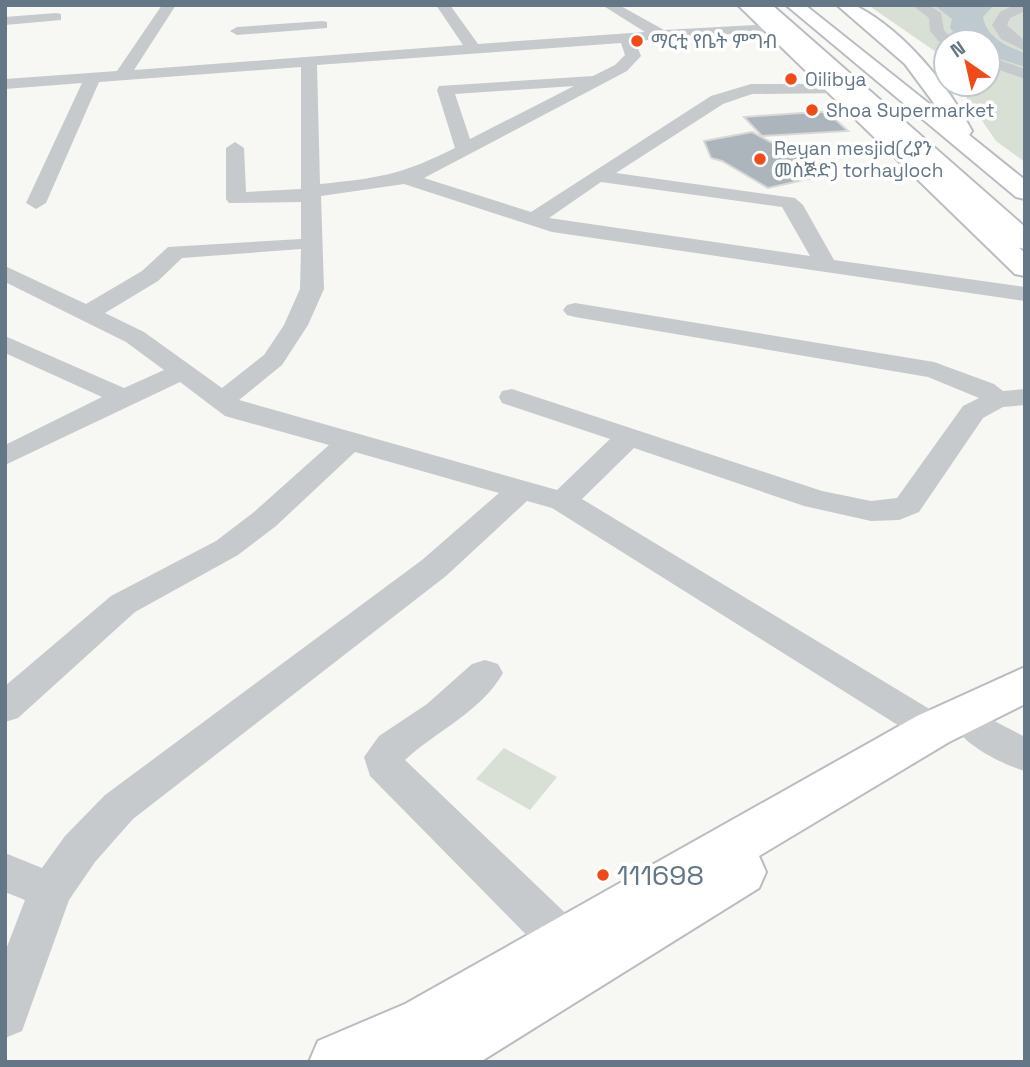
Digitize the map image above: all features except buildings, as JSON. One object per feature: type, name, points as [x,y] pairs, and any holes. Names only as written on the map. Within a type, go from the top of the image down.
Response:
[{"type":"main road","points":[[746,5],[1025,268]]},
{"type":"main road","points":[[762,5],[884,106],[1025,215]]},
{"type":"main road","points":[[777,5],[1025,241]]},
{"type":"main road","points":[[794,5],[1025,192]]},
{"type":"main road","points":[[845,5],[921,66],[950,110],[966,142]]},
{"type":"main road","points":[[976,220],[1025,249]]},
{"type":"main road","points":[[339,1062],[426,1024],[564,942],[953,727],[1025,684]]},
{"type":"main road","points":[[424,1062],[721,884],[953,727],[1025,700]]},
{"type":"street","points":[[122,76],[169,5]]},
{"type":"street","points":[[310,5],[330,43]]},
{"type":"street","points":[[443,5],[474,50]]},
{"type":"street","points":[[609,5],[663,36]]},
{"type":"street","points":[[919,5],[936,16],[937,28]]},
{"type":"street","points":[[1025,6],[1003,15],[998,22],[998,29],[1006,37],[1025,47]]},
{"type":"street","points":[[5,21],[56,17]]},
{"type":"street","points":[[438,71],[474,50],[770,27]]},
{"type":"street","points":[[237,31],[330,43],[438,71],[599,80]]},
{"type":"street","points":[[236,199],[310,193],[407,179],[621,68],[633,55],[627,39]]},
{"type":"street","points":[[5,84],[309,62],[330,43]]},
{"type":"street","points":[[222,401],[273,360],[306,306],[312,289],[309,62]]},
{"type":"street","points":[[1002,66],[1025,74]]},
{"type":"street","points":[[438,71],[465,151]]},
{"type":"street","points":[[36,203],[93,77]]},
{"type":"street","points":[[533,221],[697,112],[737,92],[769,87],[835,89]]},
{"type":"street","points":[[229,221],[236,199],[234,148]]},
{"type":"street","points":[[598,176],[788,202],[793,205],[826,265]]},
{"type":"street","points":[[407,179],[533,221],[1025,294]]},
{"type":"street","points":[[88,313],[164,266],[171,254],[293,244]]},
{"type":"street","points":[[5,273],[135,337],[235,410],[563,500],[953,727],[1025,756]]},
{"type":"street","points":[[575,310],[934,370],[1011,399]]},
{"type":"street","points":[[5,343],[125,398]]},
{"type":"street","points":[[8,451],[183,371]]},
{"type":"street","points":[[512,397],[815,499],[871,511],[899,510],[908,505],[973,412],[1011,399]]},
{"type":"street","points":[[563,500],[631,435]]},
{"type":"street","points":[[5,708],[122,604],[227,548],[265,519],[348,443]]},
{"type":"street","points":[[5,1015],[50,891],[80,849],[119,807],[434,568],[523,488]]},
{"type":"street","points":[[485,673],[440,714],[393,747],[384,757],[384,765],[564,942]]},
{"type":"street","points":[[5,872],[50,891]]},
{"type":"shaded area","points":[[868,5],[1025,5],[1025,162],[996,141],[967,98],[1002,98],[1002,28],[932,28],[932,49]]},
{"type":"shaded area","points":[[934,5],[994,5],[983,17],[987,28],[950,28],[952,19]]},
{"type":"shaded area","points":[[1002,42],[1025,53],[1025,67],[1002,60]]},
{"type":"shaded area","points":[[504,748],[557,777],[530,810],[476,779]]},
{"type":"place","name":"ማርቲ የቤት ምግብ","points":[[637,41]]},
{"type":"place","name":"Oilibya","points":[[791,79]]},
{"type":"place","name":"Shoa Supermarket","points":[[812,110]]},
{"type":"place","name":"Reyan mesjid(ረያን መስጅድ) torhayloch","points":[[760,159]]},
{"type":"place","name":"111698","points":[[603,875]]}]
